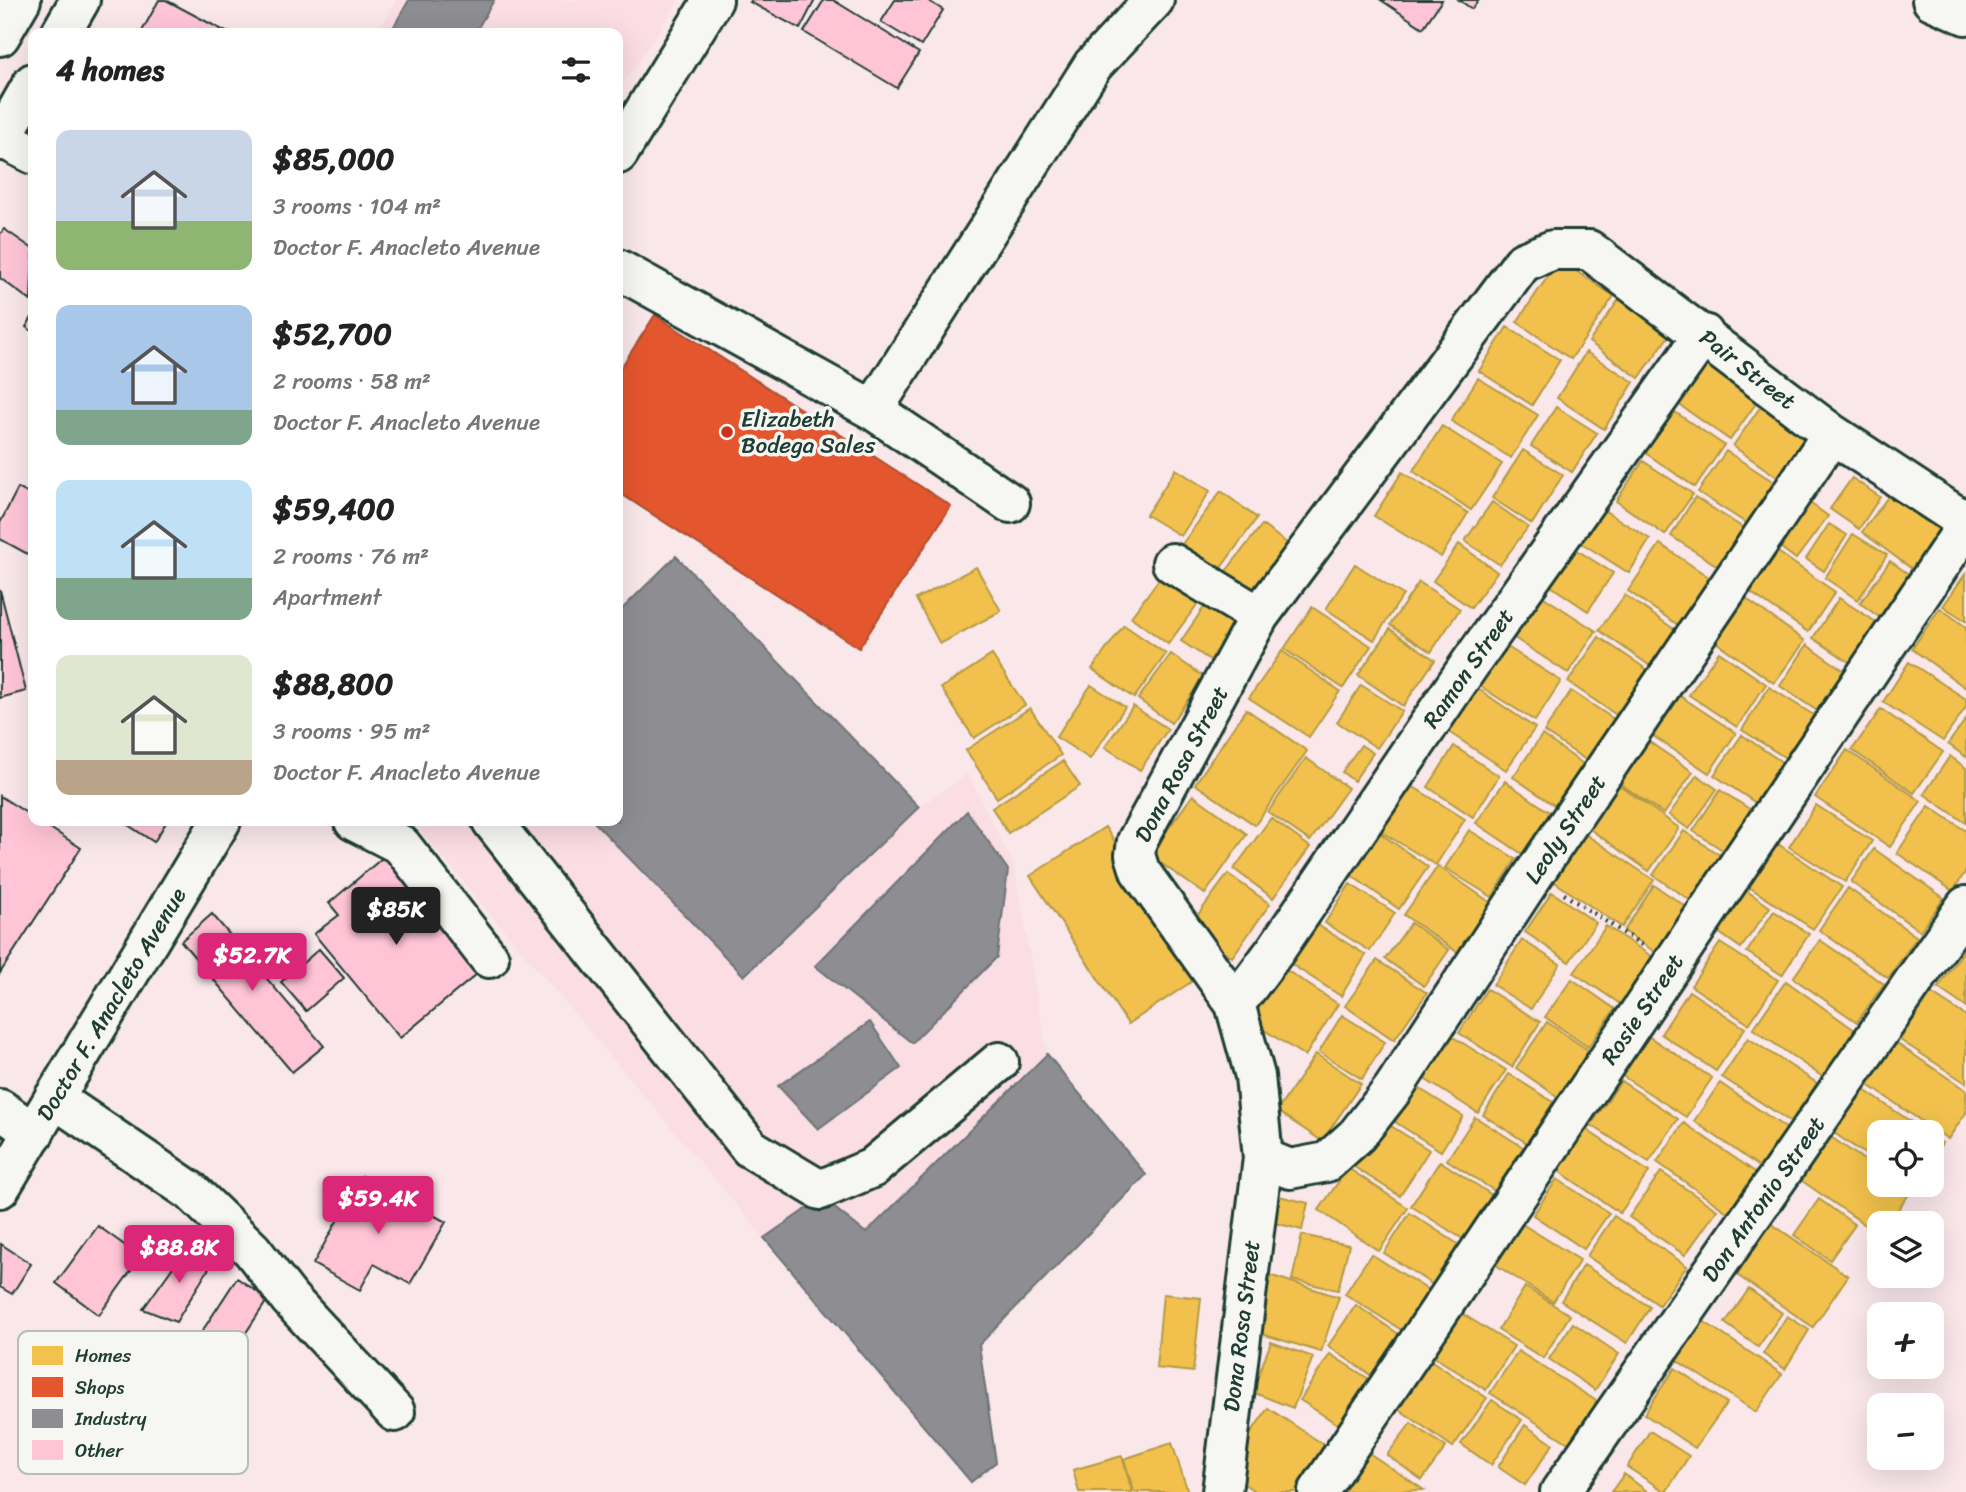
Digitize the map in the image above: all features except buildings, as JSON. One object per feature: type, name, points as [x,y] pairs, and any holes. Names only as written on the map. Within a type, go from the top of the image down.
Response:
[{"type":"street","points":[[0,36],[20,0]]},
{"type":"street","points":[[64,28],[80,0]]},
{"type":"street","points":[[873,410],[1093,65],[1154,0]]},
{"type":"street","points":[[1932,0],[1966,16]]},
{"type":"street","points":[[623,145],[703,3]]},
{"type":"street","points":[[12,144],[28,98]]},
{"type":"street","name":"Pair Street","points":[[1523,262],[1553,250],[1589,250],[1832,433],[1966,524]]},
{"type":"street","name":"Dona Rosa Street","points":[[1222,1492],[1263,1158],[1255,1076],[1235,1004],[1140,871],[1135,855],[1137,841],[1259,616],[1523,262]]},
{"type":"street","points":[[623,272],[873,410],[1010,503]]},
{"type":"street","name":"Ramon Street","points":[[1235,1004],[1275,951],[1470,664],[1704,334]]},
{"type":"street","name":"Leoly Street","points":[[1263,1158],[1290,1169],[1327,1162],[1357,1135],[1393,1089],[1534,874],[1832,433]]},
{"type":"street","name":"Rosie Street","points":[[1318,1492],[1966,524]]},
{"type":"street","points":[[1172,564],[1259,616]]},
{"type":"street","name":"Doctor F. Anacleto Avenue","points":[[0,1188],[218,826]]},
{"type":"street","points":[[364,826],[401,845],[489,958]]},
{"type":"street","points":[[496,826],[750,1148],[820,1190],[872,1168],[999,1062]]},
{"type":"street","name":"Don Antonio Street","points":[[1560,1492],[1966,906]]},
{"type":"street","points":[[54,1098],[192,1192],[252,1250],[290,1299],[395,1412]]},
{"type":"street","points":[[0,1109],[34,1133]]},
{"type":"path","points":[[1534,874],[1672,964]]},
{"type":"shaded area","points":[[397,0],[679,0],[623,84],[623,28],[380,28]]},
{"type":"shaded area","points":[[676,556],[919,807],[968,774],[1014,867],[1047,1054],[1146,1175],[979,1345],[971,1482],[416,826],[623,826],[623,608]]},
{"type":"place","name":"Elizabeth Bodega Sales","points":[[727,432]]}]
